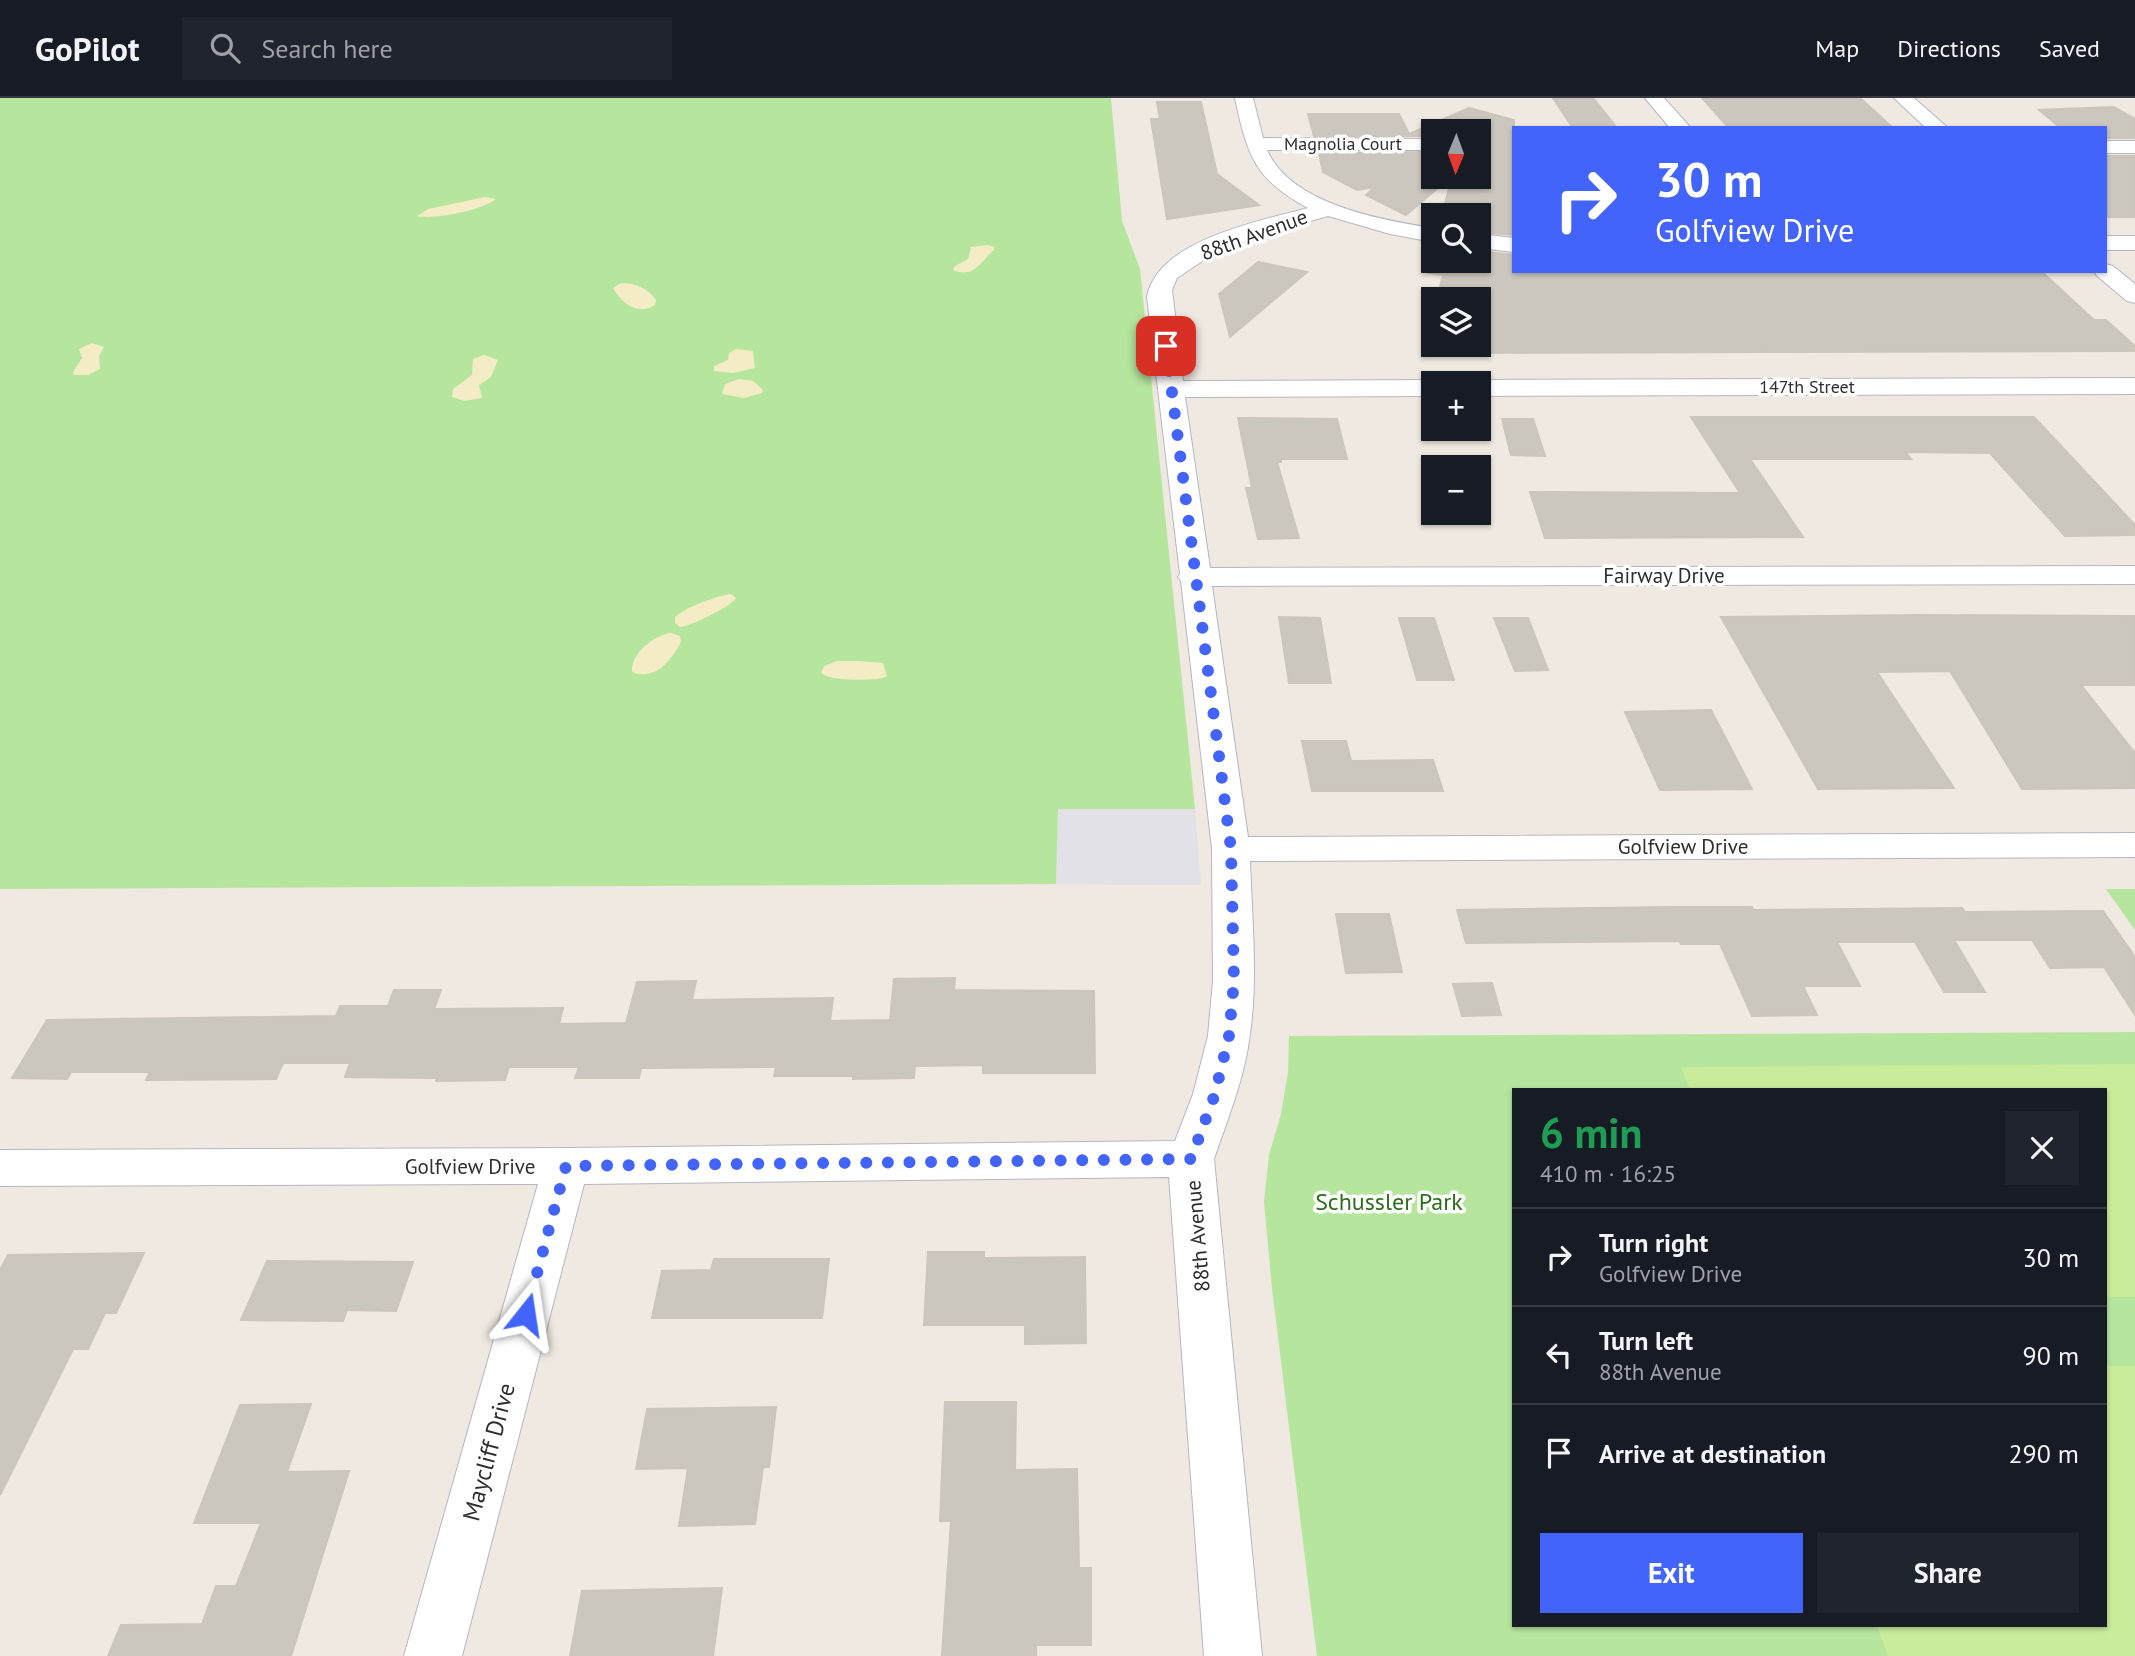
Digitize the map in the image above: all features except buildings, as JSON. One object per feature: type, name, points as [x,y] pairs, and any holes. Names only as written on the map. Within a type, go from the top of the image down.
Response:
[{"type":"street","name":"88th Avenue","points":[[1244,98],[1258,155],[1271,173],[1295,191],[1331,209]]},
{"type":"street","points":[[1654,98],[1679,126]]},
{"type":"street","points":[[1903,98],[1936,126]]},
{"type":"street","name":"Magnolia Court","points":[[1256,144],[1421,144]]},
{"type":"street","points":[[2107,147],[2135,147]]},
{"type":"street","name":"88th Avenue","points":[[1233,1656],[1191,1159],[1215,1094],[1229,1036],[1234,981],[1231,849],[1159,297],[1160,286],[1169,273],[1209,247],[1331,209]]},
{"type":"street","points":[[1331,209],[1385,226],[1421,233]]},
{"type":"street","points":[[1491,242],[1512,244]]},
{"type":"street","points":[[2107,243],[2135,243]]},
{"type":"street","points":[[2107,273],[2135,296]]},
{"type":"street","name":"147th Street","points":[[1491,388],[2135,386]]},
{"type":"street","points":[[1170,389],[1421,388]]},
{"type":"street","name":"Fairway Drive","points":[[1194,577],[2135,575]]},
{"type":"street","name":"Golfview Drive","points":[[1231,849],[2135,845]]},
{"type":"street","name":"Golfview Drive","points":[[0,1168],[566,1166],[1191,1159]]},
{"type":"street","name":"Maycliff Drive","points":[[433,1656],[566,1166]]},
{"type":"shaded area","points":[[1058,809],[1195,809],[1201,885],[1056,884]]},
{"type":"green space","points":[[0,98],[1111,98],[1122,221],[1140,269],[1195,809],[1058,809],[1056,884],[0,889]]},
{"type":"green space","points":[[2106,889],[2135,889],[2135,930]]},
{"type":"green space","name":"Schussler Park","points":[[2135,1032],[2135,1656],[1317,1656],[1264,1202],[1269,1155],[1281,1114],[1288,1072],[1289,1036]]},
{"type":"green space","points":[[2135,1064],[2135,1297],[2107,1297],[2107,1088],[1689,1088],[1681,1067]]},
{"type":"green space","points":[[2107,1366],[2135,1366],[2135,1656],[1888,1656],[1877,1627],[2107,1627]]},
{"type":"sand","points":[[485,197],[496,199],[481,207],[458,213],[435,217],[417,216],[428,209]]},
{"type":"sand","points":[[971,247],[994,247],[994,250],[972,271],[953,270],[968,259]]},
{"type":"sand","points":[[621,283],[645,289],[656,300],[655,305],[643,309],[631,307],[613,288]]},
{"type":"sand","points":[[92,343],[104,347],[99,356],[100,369],[88,375],[74,375],[73,372],[82,358],[79,349]]},
{"type":"sand","points":[[736,349],[753,351],[755,368],[733,373],[714,371],[714,366],[728,360],[729,353]]},
{"type":"sand","points":[[484,355],[498,360],[491,377],[479,385],[482,398],[464,401],[452,397],[453,389],[472,375],[473,359]]},
{"type":"sand","points":[[739,379],[753,381],[763,390],[762,393],[744,398],[722,394],[725,384]]},
{"type":"sand","points":[[731,594],[736,598],[733,602],[710,616],[680,627],[675,623],[675,617],[685,610],[710,599]]},
{"type":"sand","points":[[671,633],[680,636],[681,642],[661,668],[648,674],[632,672],[632,665],[644,646],[657,637]]},
{"type":"sand","points":[[837,661],[883,663],[887,676],[854,680],[833,678],[821,673],[824,666]]},
{"type":"route","points":[[526,1314],[566,1166],[1191,1159],[1215,1094],[1229,1036],[1234,981],[1231,849],[1190,550],[1166,346]]}]
